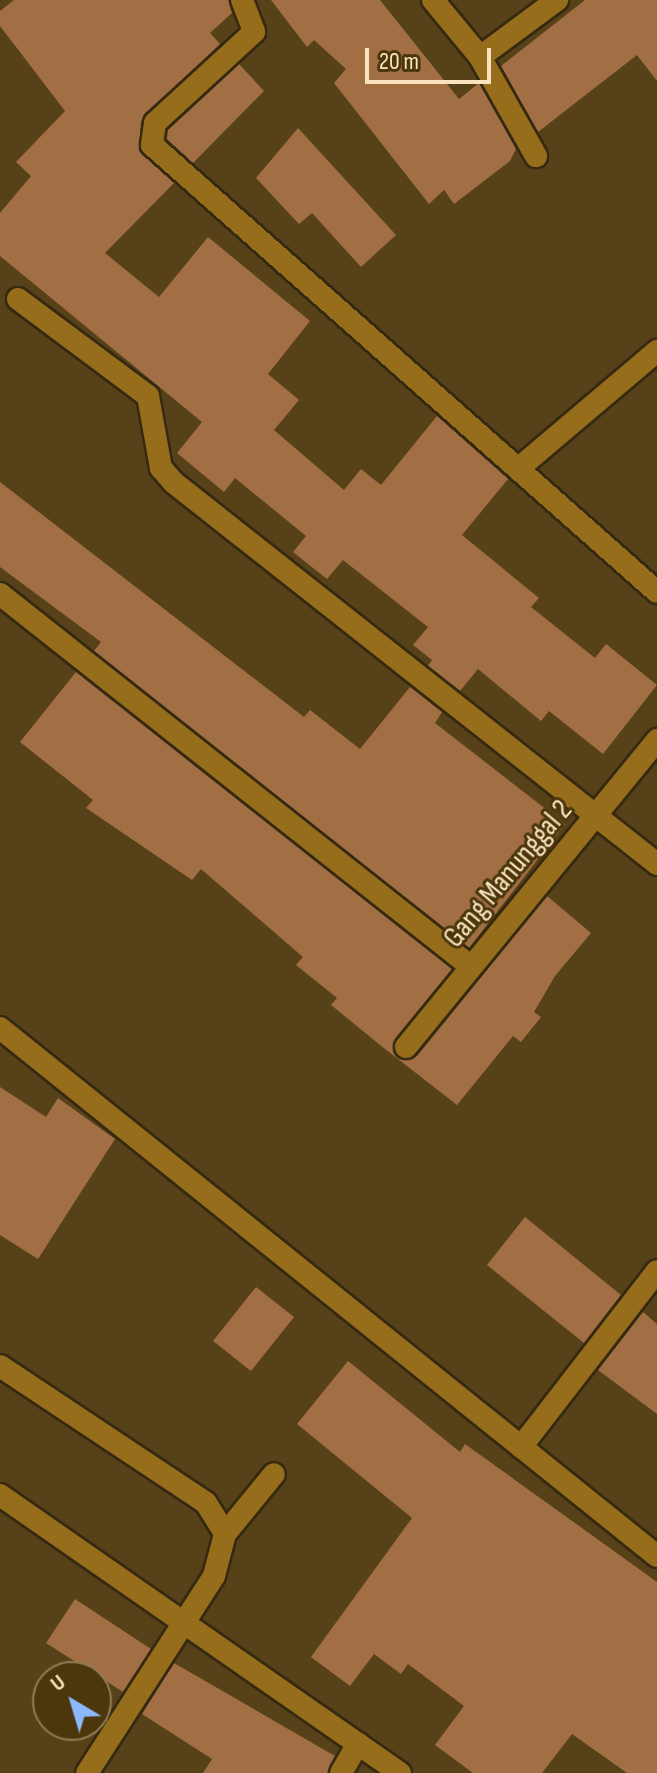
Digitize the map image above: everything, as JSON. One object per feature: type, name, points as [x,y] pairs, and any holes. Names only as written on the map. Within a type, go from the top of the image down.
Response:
[{"type":"street","points":[[242,0],[254,32],[155,123],[149,139],[657,592]]},
{"type":"street","points":[[433,0],[480,57],[536,156]]},
{"type":"street","points":[[480,57],[557,0]]},
{"type":"street","points":[[18,299],[148,396],[161,468],[173,482],[600,812],[657,864]]},
{"type":"street","points":[[519,468],[657,351]]},
{"type":"street","points":[[0,594],[470,966]]},
{"type":"street","name":"Gang Manunggal 2","points":[[406,1047],[657,740]]},
{"type":"street","points":[[0,1028],[657,1556]]},
{"type":"street","points":[[521,1447],[657,1271]]},
{"type":"street","points":[[0,1366],[206,1503],[225,1534]]},
{"type":"street","points":[[87,1773],[182,1618],[214,1576],[225,1534],[274,1474]]},
{"type":"street","points":[[0,1496],[182,1618],[400,1773]]},
{"type":"street","points":[[341,1773],[358,1744]]},
{"type":"building","points":[[14,0],[228,0],[232,13],[210,33],[220,44],[141,121],[139,151],[174,183],[105,253],[159,297],[208,237],[310,321],[268,374],[299,400],[274,430],[344,490],[361,469],[381,485],[437,416],[508,479],[462,535],[539,598],[531,607],[595,658],[606,644],[657,685],[603,754],[549,711],[541,721],[478,669],[460,691],[428,666],[432,660],[413,645],[428,627],[343,560],[327,579],[293,552],[306,536],[235,478],[224,492],[177,453],[202,422],[0,256],[0,213],[31,176],[16,162],[65,111],[0,26],[0,11]]},
{"type":"building","points":[[271,0],[380,0],[459,99],[479,83],[516,149],[510,161],[454,204],[444,190],[429,204],[334,83],[346,69],[314,40],[307,47]]},
{"type":"building","points":[[585,0],[657,0],[657,81],[637,55],[538,132],[501,66]]},
{"type":"building","points":[[239,64],[264,91],[193,163],[167,139],[168,130]]},
{"type":"building","points":[[298,128],[396,235],[361,267],[312,213],[299,224],[256,178]]},
{"type":"building","points":[[0,482],[304,717],[310,710],[360,749],[410,687],[442,712],[435,723],[565,824],[469,948],[94,651],[101,642],[0,567]]},
{"type":"building","points":[[76,672],[452,969],[395,1039],[398,1058],[417,1056],[547,896],[591,933],[555,976],[534,1012],[541,1017],[521,1042],[513,1036],[457,1105],[331,1005],[337,998],[296,965],[303,957],[201,869],[192,880],[86,808],[93,800],[20,742]]},
{"type":"building","points":[[0,1087],[46,1117],[58,1098],[115,1139],[38,1259],[0,1235]]},
{"type":"building","points":[[525,1217],[621,1295],[584,1343],[487,1265]]},
{"type":"building","points":[[256,1287],[294,1317],[251,1371],[213,1341]]},
{"type":"building","points":[[643,1312],[657,1324],[657,1414],[598,1370]]},
{"type":"building","points":[[348,1361],[460,1452],[465,1444],[657,1582],[657,1773],[627,1773],[572,1734],[542,1773],[473,1773],[435,1745],[464,1706],[408,1664],[401,1674],[374,1654],[350,1686],[311,1657],[412,1518],[297,1424]]},
{"type":"building","points":[[75,1599],[151,1649],[123,1692],[112,1685],[112,1661],[74,1661],[46,1643]]},
{"type":"building","points":[[174,1663],[335,1756],[327,1773],[203,1773],[212,1759],[142,1714]]}]
